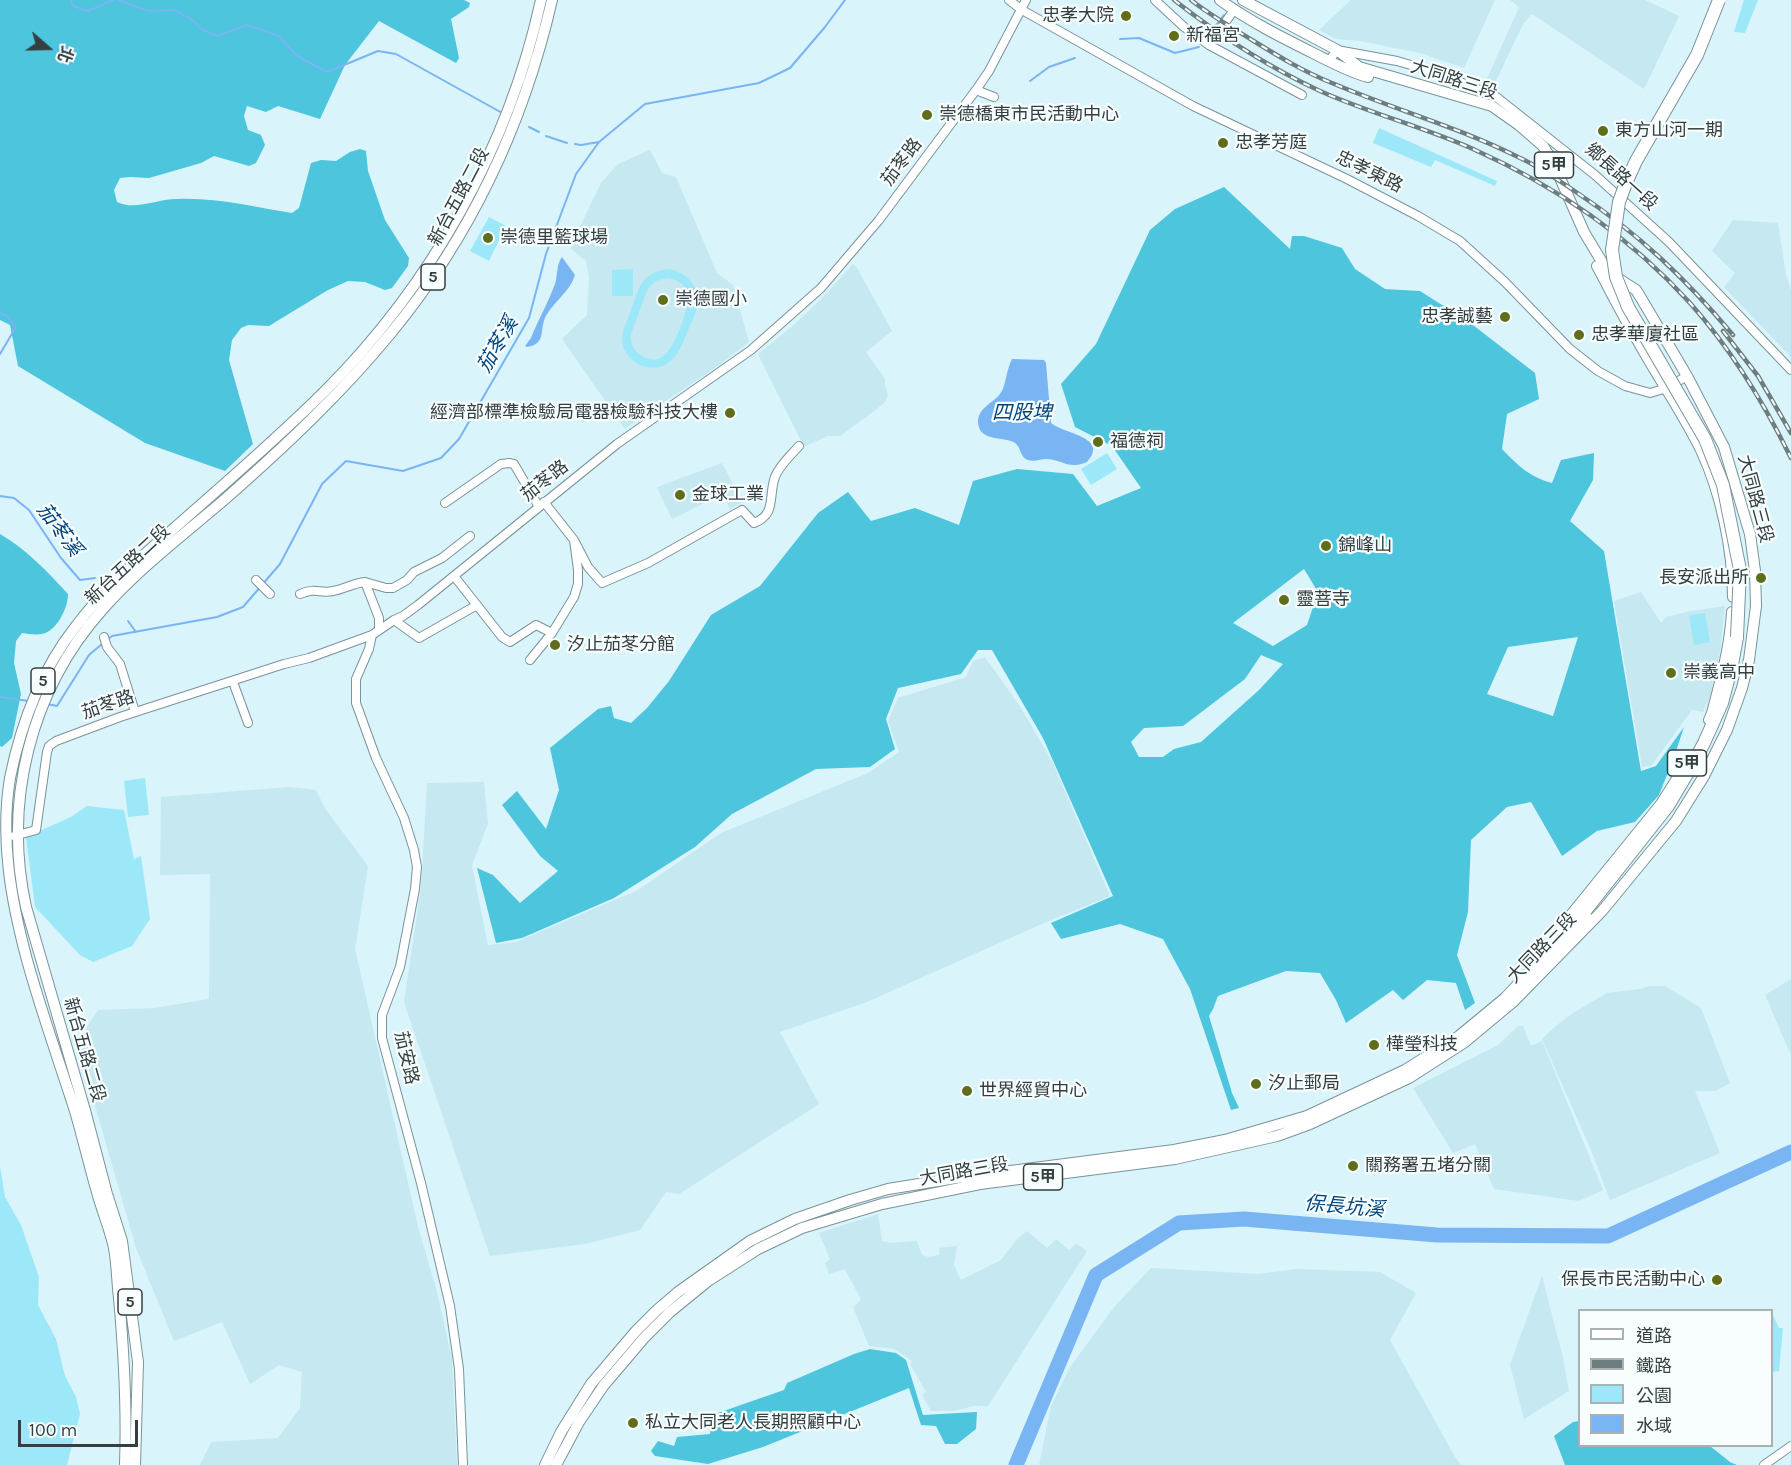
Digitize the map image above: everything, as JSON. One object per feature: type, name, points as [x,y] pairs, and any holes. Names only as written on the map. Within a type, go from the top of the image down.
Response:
[{"type":"highway","points":[[1572,940],[1683,795],[1704,760],[1719,727],[1741,661],[1740,570],[1722,485],[1704,439],[1628,307],[1616,277],[1612,250],[1615,223],[1626,183],[1636,161],[1697,55],[1719,0]]},
{"type":"highway","points":[[1550,950],[1578,920],[1668,806],[1685,778],[1722,703],[1741,634],[1747,593],[1745,557],[1719,458],[1709,435],[1633,305],[1625,287],[1617,248],[1624,204],[1635,175],[1698,66],[1725,0]]},
{"type":"main road","name":"新台五路二段","points":[[125,1465],[125,1360],[114,1246],[40,1006],[8,878],[5,837],[9,783],[25,723],[35,698],[63,644],[97,600],[128,569],[261,453],[328,388],[400,303],[454,224],[493,146],[523,64],[541,0]]},
{"type":"main road","name":"新台五路二段","points":[[135,1465],[138,1362],[122,1241],[106,1194],[21,885],[17,836],[22,775],[33,730],[69,654],[94,619],[139,574],[278,452],[333,398],[391,333],[430,282],[481,198],[503,150],[529,83],[543,40],[552,0]]},
{"type":"main road","name":"5甲","points":[[1220,0],[1294,44],[1329,61]]},
{"type":"main road","name":"5甲","points":[[1243,0],[1337,50]]},
{"type":"main road","name":"大同路三段","points":[[556,1465],[579,1422],[604,1385],[670,1312],[708,1281],[758,1249],[802,1228],[882,1204],[980,1184],[1175,1159],[1277,1136],[1374,1096],[1409,1078],[1465,1042],[1513,1002],[1602,911],[1676,821],[1704,776],[1727,729],[1742,688],[1749,660],[1756,606],[1755,571],[1750,534],[1724,447],[1687,376],[1636,290],[1608,272],[1584,232],[1553,162],[1543,146],[1519,124],[1492,106],[1359,67],[1337,50]]},
{"type":"main road","name":"大同路三段","points":[[545,1465],[561,1432],[591,1384],[636,1331],[678,1292],[750,1241],[795,1219],[888,1189],[1174,1150],[1225,1140],[1307,1116],[1405,1071],[1459,1036],[1505,998],[1550,950],[1562,926],[1661,804],[1692,756],[1712,713],[1731,637],[1733,572],[1720,501],[1701,450],[1667,388],[1638,342],[1580,235],[1549,167],[1539,152],[1514,128],[1487,111],[1355,73],[1329,61]]},
{"type":"street","name":"忠孝東路","points":[[1009,0],[1193,106],[1347,179],[1460,241],[1570,349],[1598,371],[1633,389],[1650,393],[1667,388],[1687,376]]},
{"type":"street","name":"茄苳路","points":[[17,836],[36,830],[47,752],[49,746],[56,741],[135,712],[309,658],[375,632],[403,616],[617,444],[751,350],[821,288],[879,220],[989,71],[1026,0]]},
{"type":"street","points":[[1155,0],[1184,27],[1209,45],[1302,95]]},
{"type":"street","points":[[1209,45],[1234,10]]},
{"type":"street","points":[[1329,61],[1337,50]]},
{"type":"street","name":"鄉長路一段","points":[[1337,50],[1396,61],[1435,72],[1496,96],[1595,175],[1669,242],[1791,370]]},
{"type":"street","points":[[976,90],[994,97]]},
{"type":"street","points":[[445,503],[501,464],[514,464],[541,504],[574,540],[588,567],[602,583],[648,562],[742,510],[754,523],[761,520],[769,512],[775,476],[798,446]]},
{"type":"street","points":[[300,594],[316,589],[332,592],[353,583],[365,582],[393,588],[407,580],[414,572],[442,558],[470,536]]},
{"type":"street","points":[[530,660],[552,633],[574,597],[578,584],[578,570],[574,540]]},
{"type":"street","points":[[454,576],[502,637],[510,642],[536,625],[552,633]]},
{"type":"street","points":[[256,580],[270,594]]},
{"type":"street","points":[[365,582],[379,618],[375,632]]},
{"type":"street","points":[[394,620],[419,638],[477,605]]},
{"type":"street","name":"茄安路","points":[[375,632],[356,679],[356,703],[376,758],[404,818],[417,867],[400,967],[382,1015],[382,1038],[421,1183],[450,1306],[459,1369],[463,1465]]},
{"type":"street","points":[[104,637],[120,664],[135,712]]},
{"type":"street","points":[[233,682],[248,723]]},
{"type":"street","points":[[5,837],[17,836]]},
{"type":"street","points":[[1764,1465],[1791,1446]]},
{"type":"shaded area","points":[[0,0],[464,0],[470,3],[469,7],[451,19],[459,58],[456,63],[379,21],[345,65],[320,119],[278,106],[266,112],[247,106],[244,116],[248,130],[261,135],[265,145],[256,163],[249,166],[214,156],[201,163],[149,178],[120,178],[114,190],[117,202],[124,204],[139,205],[169,199],[191,199],[234,203],[292,213],[299,208],[311,163],[321,160],[336,161],[360,149],[366,151],[368,171],[385,220],[409,258],[408,266],[392,288],[385,290],[365,282],[348,281],[328,290],[269,326],[248,325],[241,328],[232,340],[229,360],[253,444],[225,471],[145,443],[18,366],[10,325],[0,320]]},
{"type":"shaded area","points":[[1351,0],[1495,0],[1464,68],[1420,53],[1360,41],[1336,39],[1319,30]]},
{"type":"shaded area","points":[[1510,0],[1645,0],[1679,16],[1644,89],[1532,14],[1523,24],[1495,83],[1486,81],[1519,7]]},
{"type":"shaded area","name":"崇德國小","points":[[650,150],[662,173],[676,177],[717,273],[733,285],[749,342],[625,429],[562,339],[587,315],[589,278],[586,261],[570,248],[601,183],[618,164]]},
{"type":"shaded area","points":[[1224,187],[1290,249],[1292,236],[1304,236],[1342,248],[1355,269],[1385,289],[1420,291],[1469,322],[1535,373],[1539,399],[1507,414],[1502,449],[1513,460],[1531,474],[1552,483],[1561,460],[1594,453],[1593,480],[1570,521],[1604,551],[1641,771],[1656,766],[1684,727],[1659,795],[1635,822],[1597,831],[1562,856],[1531,802],[1507,807],[1471,840],[1468,912],[1457,955],[1475,1003],[1465,1010],[1456,983],[1427,980],[1403,1000],[1393,990],[1346,1023],[1320,973],[1286,971],[1218,996],[1209,1016],[1232,1093],[1239,1108],[1231,1110],[1190,989],[1163,939],[1120,924],[1061,939],[1051,923],[1113,896],[1043,738],[992,650],[978,650],[961,674],[898,688],[886,719],[895,749],[870,767],[816,769],[732,814],[695,847],[614,898],[522,938],[496,943],[477,868],[493,875],[520,903],[558,871],[540,856],[502,805],[517,791],[546,829],[559,790],[550,748],[598,709],[611,706],[614,718],[631,723],[647,708],[669,681],[711,615],[760,586],[818,513],[848,492],[871,521],[915,508],[959,525],[973,481],[1017,469],[1073,474],[1097,506],[1141,488],[1112,446],[1075,427],[1061,384],[1096,344],[1150,230],[1175,209]],"holes":[[[1304,569],[1318,592],[1307,625],[1273,646],[1233,623]],[[1578,637],[1553,716],[1487,694],[1508,647]],[[1261,655],[1283,664],[1259,690],[1201,742],[1174,749],[1163,757],[1139,757],[1131,742],[1144,728],[1183,726],[1245,679]]]},
{"type":"shaded area","points":[[1733,220],[1778,223],[1786,275],[1791,290],[1791,357],[1724,287],[1735,273],[1712,251]]},
{"type":"shaded area","points":[[853,264],[892,331],[866,352],[885,379],[888,395],[885,402],[877,409],[840,436],[827,436],[804,447],[758,354],[795,324]]},
{"type":"shaded area","name":"金球工業","points":[[722,463],[742,502],[730,509],[723,494],[672,519],[657,487]]},
{"type":"shaded area","points":[[0,534],[45,569],[68,594],[64,612],[57,624],[42,634],[22,633],[16,641],[14,663],[21,694],[12,738],[2,747],[0,746]]},
{"type":"shaded area","name":"崇義高中","points":[[1641,592],[1661,623],[1666,617],[1725,606],[1720,652],[1711,694],[1703,712],[1692,710],[1651,766],[1642,767],[1614,601]]},
{"type":"shaded area","points":[[985,657],[1021,708],[1052,761],[1110,896],[867,1002],[780,1032],[819,1104],[679,1194],[666,1192],[640,1230],[585,1244],[490,1256],[404,1002],[421,888],[427,783],[484,782],[488,824],[472,865],[488,945],[516,942],[638,890],[721,833],[868,773],[899,752],[888,721],[898,698],[966,677],[973,661]]},
{"type":"shaded area","points":[[290,787],[316,790],[326,810],[368,866],[355,949],[418,1227],[437,1292],[452,1359],[457,1465],[200,1465],[211,1442],[278,1438],[300,1408],[302,1372],[279,1365],[250,1384],[222,1322],[174,1341],[136,1248],[77,1043],[98,1010],[155,1008],[209,999],[210,874],[160,875],[161,797]]},
{"type":"shaded area","points":[[1791,979],[1791,1055],[1765,995]]},
{"type":"shaded area","points":[[1665,986],[1701,1008],[1730,1083],[1715,1091],[1695,1091],[1720,1153],[1610,1200],[1591,1150],[1542,1039],[1573,1013],[1607,993]]},
{"type":"shaded area","points":[[1518,1026],[1523,1026],[1531,1046],[1542,1041],[1603,1190],[1579,1201],[1494,1189],[1475,1144],[1453,1153],[1413,1088],[1498,1045]]},
{"type":"shaded area","points":[[878,1214],[882,1241],[891,1243],[917,1241],[922,1255],[928,1257],[939,1255],[939,1248],[957,1246],[954,1265],[961,1280],[1001,1260],[1016,1240],[1027,1231],[1047,1248],[1056,1239],[1069,1250],[1076,1244],[1087,1251],[988,1406],[973,1406],[953,1411],[931,1411],[922,1395],[926,1392],[910,1364],[912,1361],[894,1349],[869,1346],[853,1307],[861,1300],[845,1269],[829,1274],[825,1263],[830,1259],[819,1233]]},
{"type":"shaded area","points":[[1151,1268],[1258,1274],[1296,1269],[1380,1272],[1416,1293],[1390,1340],[1461,1465],[1039,1465],[1051,1406],[1070,1367],[1115,1306]]},
{"type":"shaded area","points":[[1542,1276],[1569,1391],[1524,1419],[1510,1365]]},
{"type":"shaded area","points":[[870,1349],[896,1353],[906,1360],[923,1415],[977,1412],[976,1429],[957,1444],[945,1444],[936,1426],[921,1425],[909,1388],[763,1447],[708,1464],[655,1456],[651,1451],[658,1441],[674,1446],[677,1437],[710,1434],[712,1415],[784,1390],[787,1383]]},
{"type":"shaded area","points":[[1578,1421],[1578,1447],[1711,1447],[1737,1465],[1565,1465],[1554,1436],[1573,1422]]},
{"type":"green space","points":[[1744,0],[1758,0],[1745,33],[1734,32]]},
{"type":"green space","points":[[1379,128],[1497,181],[1495,186],[1435,160],[1431,167],[1373,143]]},
{"type":"green space","name":"崇德里籃球場","points":[[489,217],[506,226],[489,261],[470,251]]},
{"type":"green space","points":[[633,269],[633,296],[612,296],[612,270]]},
{"type":"green space","points":[[667,269],[686,276],[691,281],[697,292],[697,307],[675,357],[663,366],[646,367],[637,363],[626,352],[622,343],[623,334],[641,284],[651,275]],"holes":[[[667,278],[676,280],[686,290],[688,296],[681,326],[671,347],[661,358],[647,359],[635,350],[631,334],[648,288],[656,281]]]},
{"type":"green space","points":[[1107,453],[1117,469],[1091,485],[1081,469]]},
{"type":"green space","points":[[1705,613],[1710,642],[1694,645],[1689,615]]},
{"type":"green space","points":[[145,778],[149,815],[128,817],[124,781]]},
{"type":"green space","points":[[87,806],[124,810],[134,859],[141,856],[150,919],[132,946],[93,962],[80,955],[35,907],[26,837],[71,817]]},
{"type":"green space","points":[[0,1166],[5,1197],[21,1225],[39,1277],[38,1305],[56,1339],[65,1376],[76,1397],[80,1414],[67,1465],[0,1465]]},
{"type":"green space","points":[[1773,1315],[1779,1328],[1783,1328],[1779,1371],[1773,1372]]},
{"type":"water","points":[[562,257],[575,275],[570,286],[544,319],[538,343],[527,347],[525,346],[531,338],[555,284]]},
{"type":"water","name":"四股埤","points":[[1012,359],[1044,360],[1051,423],[1089,442],[1093,447],[1093,454],[1087,462],[1070,465],[1047,459],[1028,460],[1023,457],[1015,443],[988,436],[980,429],[978,422],[980,413],[1002,391]]},
{"type":"waterway","points":[[71,0],[73,6],[88,11],[113,0]]},
{"type":"waterway","points":[[118,0],[148,11],[175,10],[203,30],[217,36],[247,25],[279,36],[297,56],[327,72],[378,51],[396,54],[504,114]]},
{"type":"waterway","name":"茄苳溪","points":[[107,640],[112,636],[217,617],[243,607],[280,564],[322,484],[346,461],[403,471],[441,458],[459,439],[529,318],[546,254],[576,174],[599,142],[645,104],[759,83],[790,68],[845,0]]},
{"type":"waterway","points":[[1208,35],[1224,15]]},
{"type":"waterway","points":[[1120,39],[1139,38],[1175,53],[1199,47]]},
{"type":"waterway","points":[[1030,81],[1049,67],[1075,58]]},
{"type":"waterway","points":[[529,127],[539,132]]},
{"type":"waterway","points":[[546,136],[567,143]]},
{"type":"waterway","points":[[575,144],[599,142]]},
{"type":"waterway","points":[[0,313],[6,315],[16,327],[0,354]]},
{"type":"waterway","name":"茄苳溪","points":[[0,496],[14,498],[29,510],[61,558],[80,580],[95,578]]},
{"type":"waterway","name":"茄苳溪","points":[[128,621],[136,632]]},
{"type":"waterway","points":[[47,704],[57,706],[89,655],[102,644]]},
{"type":"waterway","points":[[0,697],[29,701]]},
{"type":"waterway","name":"保長坑溪","points":[[1016,1465],[1096,1275],[1179,1223],[1244,1219],[1437,1235],[1608,1236],[1791,1152]]},
{"type":"railway","points":[[1174,0],[1208,26],[1282,72],[1339,99],[1435,134],[1503,163],[1561,196],[1616,235],[1667,279],[1705,321],[1746,377],[1791,458]]},
{"type":"railway","points":[[1191,0],[1228,26],[1311,74],[1472,136],[1547,173],[1599,208],[1640,240],[1697,294],[1733,335]]},
{"type":"railway","points":[[1723,331],[1758,376],[1791,433]]},
{"type":"place","name":"忠孝大院","points":[[1126,16]]},
{"type":"place","name":"新福宮","points":[[1174,36]]},
{"type":"place","name":"崇德橋東市民活動中心","points":[[927,115]]},
{"type":"place","name":"東方山河一期","points":[[1603,131]]},
{"type":"place","name":"忠孝芳庭","points":[[1223,143]]},
{"type":"place","name":"崇德里籃球場","points":[[488,238]]},
{"type":"place","name":"崇德國小","points":[[663,300]]},
{"type":"place","name":"忠孝誠藝","points":[[1505,317]]},
{"type":"place","name":"忠孝華廈社區","points":[[1579,335]]},
{"type":"place","name":"經濟部標準檢驗局電器檢驗科技大樓","points":[[730,413]]},
{"type":"place","name":"福德祠","points":[[1098,442]]},
{"type":"place","name":"金球工業","points":[[680,495]]},
{"type":"place","name":"錦峰山","points":[[1326,546]]},
{"type":"place","name":"長安派出所","points":[[1761,578]]},
{"type":"place","name":"靈菩寺","points":[[1284,600]]},
{"type":"place","name":"汐止茄苳分館","points":[[555,645]]},
{"type":"place","name":"崇義高中","points":[[1671,673]]},
{"type":"place","name":"樺瑩科技","points":[[1374,1045]]},
{"type":"place","name":"汐止郵局","points":[[1256,1084]]},
{"type":"place","name":"世界經貿中心","points":[[967,1091]]},
{"type":"place","name":"關務署五堵分關","points":[[1353,1166]]},
{"type":"place","name":"保長市民活動中心","points":[[1717,1280]]},
{"type":"place","name":"私立大同老人長期照顧中心","points":[[633,1423]]}]
